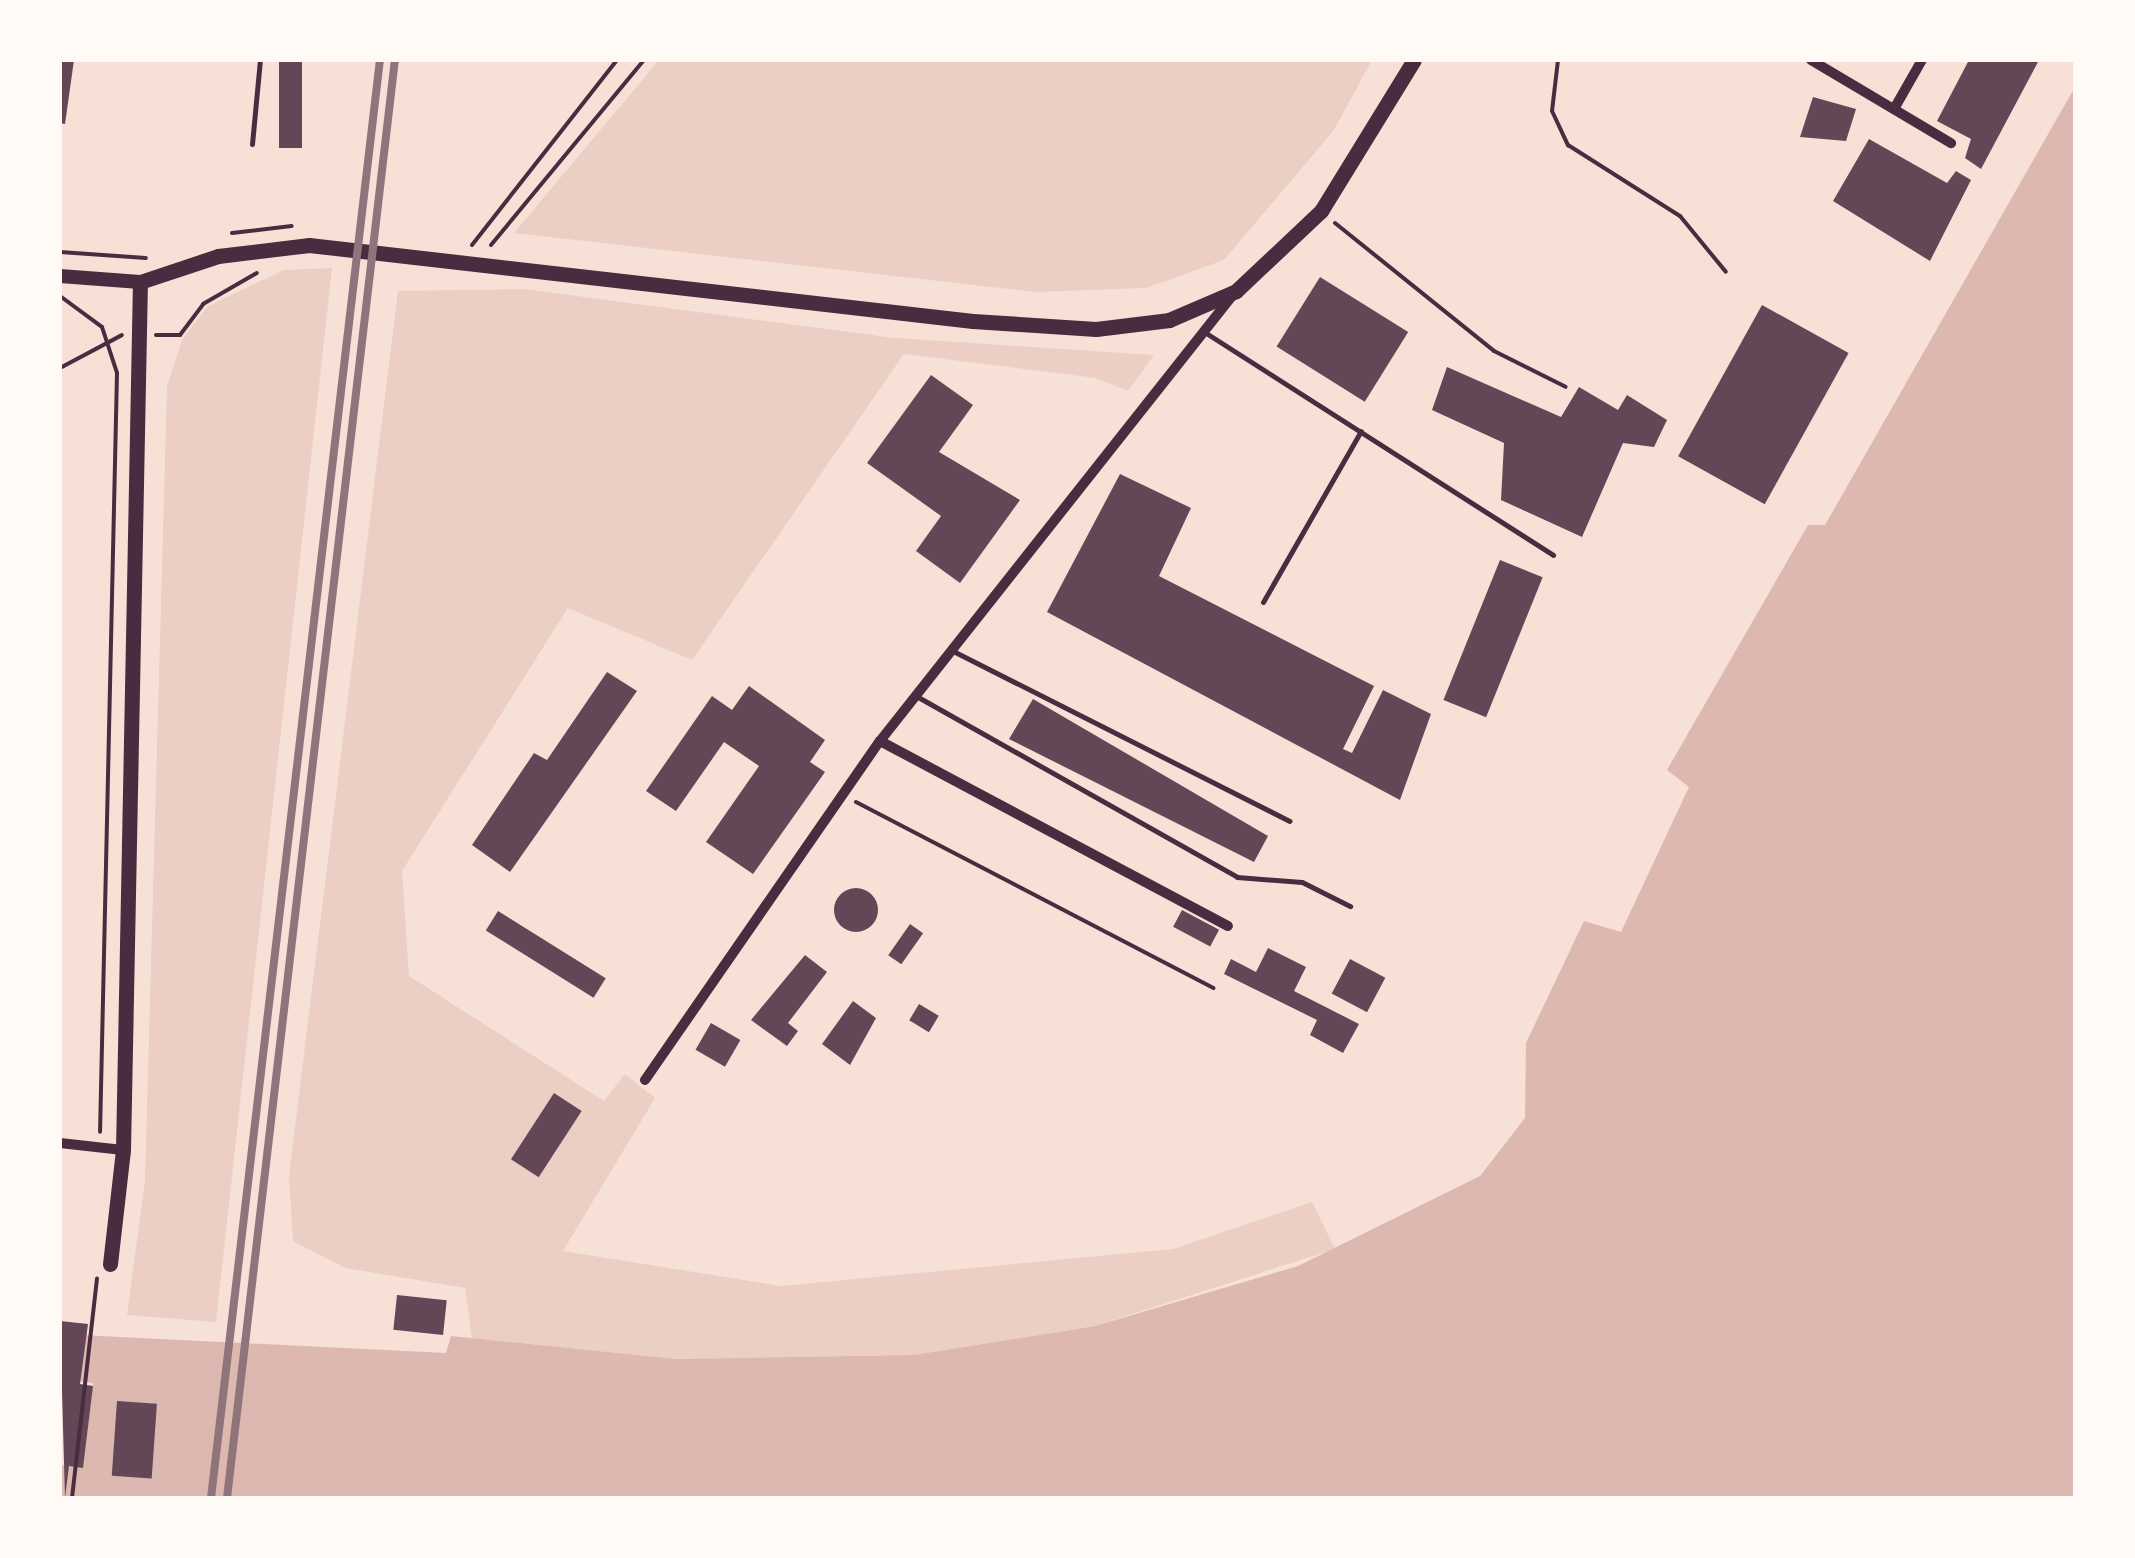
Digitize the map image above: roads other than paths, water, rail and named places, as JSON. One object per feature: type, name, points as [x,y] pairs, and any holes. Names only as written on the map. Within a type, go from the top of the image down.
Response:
[{"type":"main road","points":[[104,1263],[123,1150],[140,282],[218,256],[309,246],[417,254],[1096,329],[1169,320],[1236,291],[1354,169],[1414,60]]},
{"type":"street","points":[[1812,60],[1951,142]]},
{"type":"street","points":[[1894,109],[1922,60]]},
{"type":"street","points":[[60,276],[140,282]]},
{"type":"street","points":[[644,1080],[880,741],[1236,291]]},
{"type":"street","points":[[880,741],[1228,926]]},
{"type":"street","points":[[60,1143],[123,1150]]},
{"type":"lane","points":[[252,144],[260,60]]},
{"type":"lane","points":[[1203,332],[1553,555]]},
{"type":"lane","points":[[1263,602],[1361,431]]},
{"type":"lane","points":[[950,650],[1290,820]]},
{"type":"lane","points":[[916,696],[1237,877],[1302,882],[1350,906]]},
{"type":"railway","points":[[211,1498],[380,60]]},
{"type":"railway","points":[[227,1498],[395,60]]}]
